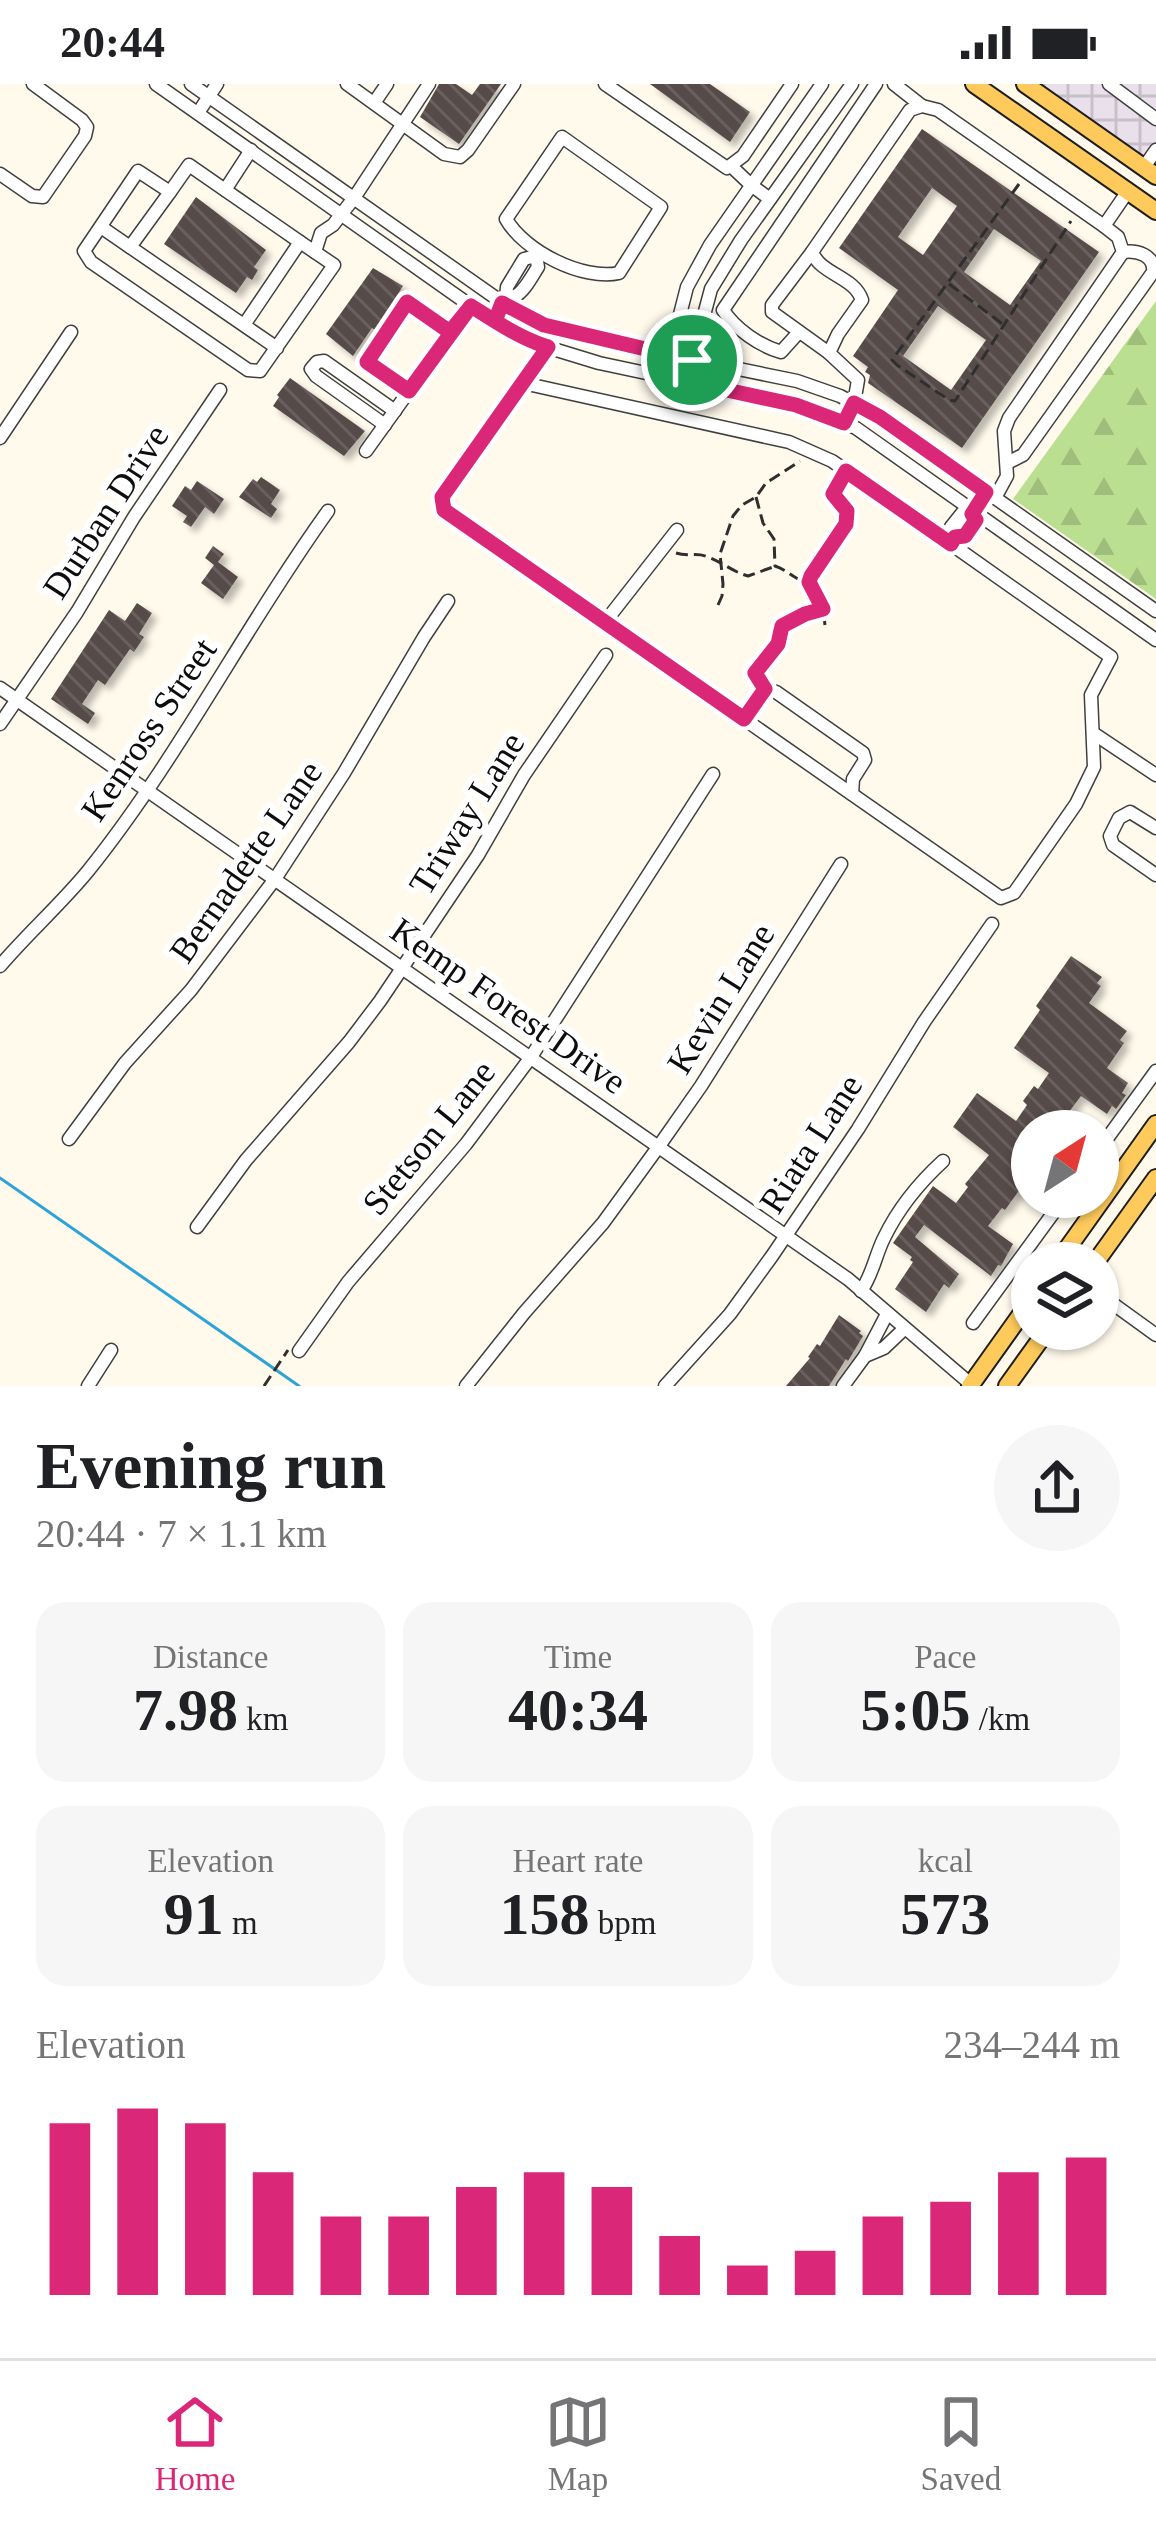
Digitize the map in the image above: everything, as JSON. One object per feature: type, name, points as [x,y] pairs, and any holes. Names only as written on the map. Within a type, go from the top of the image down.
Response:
[{"type":"main road","points":[[974,84],[1156,211]]},
{"type":"main road","points":[[1025,84],[1150,171],[1128,191]]},
{"type":"main road","points":[[1119,1175],[1156,1124]]},
{"type":"main road","points":[[1110,1242],[1156,1178]]},
{"type":"main road","points":[[1072,1242],[1089,1218]]},
{"type":"main road","points":[[971,1386],[1011,1329]]},
{"type":"main road","points":[[1007,1386],[1033,1350]]},
{"type":"street","points":[[0,174],[32,196],[43,196],[85,136],[82,119],[33,84]]},
{"type":"street","points":[[156,84],[338,219],[527,341],[599,363],[796,405],[856,428],[1156,640]]},
{"type":"street","points":[[177,97],[188,84],[213,90],[353,198],[544,325],[797,381],[854,403],[1156,611]]},
{"type":"street","points":[[347,84],[445,154],[460,157],[514,84]]},
{"type":"street","points":[[374,103],[387,84]]},
{"type":"street","points":[[315,252],[330,240],[338,219],[429,84]]},
{"type":"street","points":[[605,84],[727,168],[750,146],[792,84]]},
{"type":"street","points":[[664,377],[687,287],[710,245],[822,84]]},
{"type":"street","points":[[690,382],[710,289],[852,84]]},
{"type":"street","points":[[799,332],[782,352],[766,348],[722,310],[875,84]]},
{"type":"street","points":[[894,84],[1104,226],[1118,237],[1123,252]]},
{"type":"street","points":[[1109,84],[1156,119]]},
{"type":"street","points":[[198,112],[213,90]]},
{"type":"street","points":[[750,335],[910,110],[922,106]]},
{"type":"street","points":[[495,321],[504,301],[517,296],[538,267],[537,255],[506,219],[562,137],[661,207],[619,273],[607,276],[537,255]]},
{"type":"street","points":[[225,190],[251,150]]},
{"type":"street","points":[[1150,171],[1156,150]]},
{"type":"street","points":[[130,247],[170,192],[189,165],[334,265],[260,370],[248,370],[91,262],[84,251],[138,171],[170,192]]},
{"type":"street","points":[[731,166],[770,199]]},
{"type":"street","points":[[1104,226],[1128,191]]},
{"type":"street","points":[[101,226],[277,348]]},
{"type":"street","points":[[244,325],[300,242]]},
{"type":"street","points":[[953,540],[951,527],[963,512],[973,512],[1007,476],[1004,431],[1009,418],[1123,252],[1134,250],[1150,258],[1153,272],[1023,455],[1007,463]]},
{"type":"street","points":[[812,252],[816,262],[858,289],[862,300],[830,353]]},
{"type":"street","points":[[409,391],[367,362],[407,302],[450,332]]},
{"type":"street","points":[[772,305],[776,316],[830,353],[858,380],[844,423]]},
{"type":"street","points":[[366,452],[471,306]]},
{"type":"street","points":[[0,437],[71,332]]},
{"type":"street","points":[[524,383],[789,442],[846,471],[953,540],[1111,657],[1091,695],[1094,767],[1076,804],[1014,893],[1001,898],[444,510],[442,497],[548,347]]},
{"type":"street","points":[[386,424],[311,369],[324,361],[395,411]]},
{"type":"street","name":"Durban Drive","points":[[0,724],[220,389]]},
{"type":"street","name":"Kenross Street","points":[[0,966],[87,872],[146,792],[328,511]]},
{"type":"street","points":[[604,622],[677,530]]},
{"type":"street","points":[[1110,607],[1123,588]]},
{"type":"street","name":"Bernadette Lane","points":[[69,1138],[125,1063],[191,990],[274,879],[448,601]]},
{"type":"street","name":"Triway Lane","points":[[196,1227],[246,1160],[349,1042],[478,855],[524,775],[606,655]]},
{"type":"street","name":"Kemp Forest Drive","points":[[0,688],[785,1235],[861,1291],[971,1386]]},
{"type":"street","points":[[744,719],[765,689],[776,692],[863,753],[865,760],[853,779],[852,794]]},
{"type":"street","points":[[1093,733],[1156,775]]},
{"type":"street","name":"Stetson Lane","points":[[293,1352],[466,1144],[531,1057],[713,774]]},
{"type":"street","points":[[1156,828],[1130,812],[1120,818],[1110,836],[1113,845],[1156,875]]},
{"type":"street","name":"Kevin Lane","points":[[466,1386],[603,1223],[659,1146],[841,864]]},
{"type":"street","name":"Riata Lane","points":[[665,1386],[730,1314],[858,1130],[992,923]]},
{"type":"street","points":[[1119,1122],[1156,1071]]},
{"type":"street","points":[[861,1291],[872,1276],[890,1228],[919,1185],[943,1161]]},
{"type":"street","points":[[973,1323],[1049,1218]]},
{"type":"street","points":[[1060,1218],[1079,1232]]},
{"type":"street","points":[[1119,1308],[1156,1335]]},
{"type":"street","points":[[843,1386],[887,1314]]},
{"type":"street","points":[[865,1356],[884,1348],[904,1329]]},
{"type":"street","points":[[88,1386],[111,1350]]},
{"type":"path","points":[[1026,172],[892,360],[897,365],[955,401],[1078,208]]},
{"type":"path","points":[[948,283],[1006,326]]},
{"type":"path","points":[[718,605],[722,547],[733,516],[810,452]]},
{"type":"path","points":[[825,625],[823,609],[809,582],[846,524],[847,511],[833,494],[846,471]]},
{"type":"path","points":[[756,497],[763,523],[774,539],[775,566]]},
{"type":"path","points":[[667,544],[681,555],[700,554],[748,576],[775,566]]},
{"type":"path","points":[[775,566],[809,582]]},
{"type":"path","points":[[765,689],[755,673],[778,644],[782,626],[823,609]]},
{"type":"path","points":[[265,1384],[293,1352]]},
{"type":"shaded area","points":[[1025,84],[1156,84],[1156,175]]},
{"type":"green space","points":[[1156,301],[1156,599],[1013,499]]},
{"type":"building","points":[[439,84],[456,84],[472,95],[480,84],[501,84],[459,144],[420,117]]},
{"type":"building","points":[[650,84],[710,84],[750,112],[730,142]]},
{"type":"building","points":[[922,129],[1099,252],[962,448],[868,383],[868,367],[853,356],[898,290],[839,248]],"holes":[[[932,188],[957,206],[923,255],[898,237]],[[994,229],[1041,261],[1010,305],[964,272]],[[938,306],[986,340],[951,390],[903,356]]]},
{"type":"building","points":[[196,197],[266,250],[254,267],[258,270],[252,280],[247,277],[236,293],[164,244]]},
{"type":"building","points":[[373,268],[403,286],[353,356],[326,334]]},
{"type":"building","points":[[290,378],[365,431],[344,456],[273,406]]},
{"type":"building","points":[[261,477],[280,490],[271,504],[277,509],[271,518],[239,497],[253,479],[257,482]]},
{"type":"building","points":[[197,481],[224,499],[214,514],[205,507],[191,527],[183,522],[187,516],[172,506],[185,486],[191,490]]},
{"type":"building","points":[[213,546],[224,554],[218,562],[238,577],[223,599],[201,583],[214,565],[205,558]]},
{"type":"building","points":[[137,603],[152,613],[139,634],[144,637],[105,685],[98,680],[82,704],[95,713],[88,724],[51,699],[109,610],[125,621]]},
{"type":"building","points":[[1071,956],[1102,977],[1089,1003],[1127,1031],[1107,1068],[1128,1083],[1116,1109],[1101,1110],[1081,1096],[1070,1110],[1024,1110],[1027,1105],[1023,1101],[1049,1073],[1014,1048],[1040,1010],[1036,1006]]},
{"type":"building","points":[[977,1093],[1011,1117],[1011,1202],[988,1226],[1011,1243],[1011,1248],[991,1276],[924,1225],[915,1237],[959,1274],[949,1288],[944,1284],[926,1312],[895,1289],[913,1262],[893,1243],[933,1186],[956,1203],[989,1155],[953,1127]]},
{"type":"building","points":[[839,1315],[863,1336],[848,1361],[829,1386],[786,1386],[820,1346]]},
{"type":"waterway","points":[[0,1178],[299,1386]]},
{"type":"route","points":[[692,360],[544,325],[502,303],[495,321],[471,306],[409,391],[367,362],[407,302],[450,332],[471,306],[495,321],[527,341],[548,347],[442,497],[444,510],[744,719],[765,689],[755,673],[778,644],[782,626],[823,609],[809,582],[846,524],[844,504],[833,494],[846,471],[951,544],[955,537],[965,536],[976,520],[972,514],[986,492],[854,403],[844,423],[796,405],[690,382],[692,360]]}]
